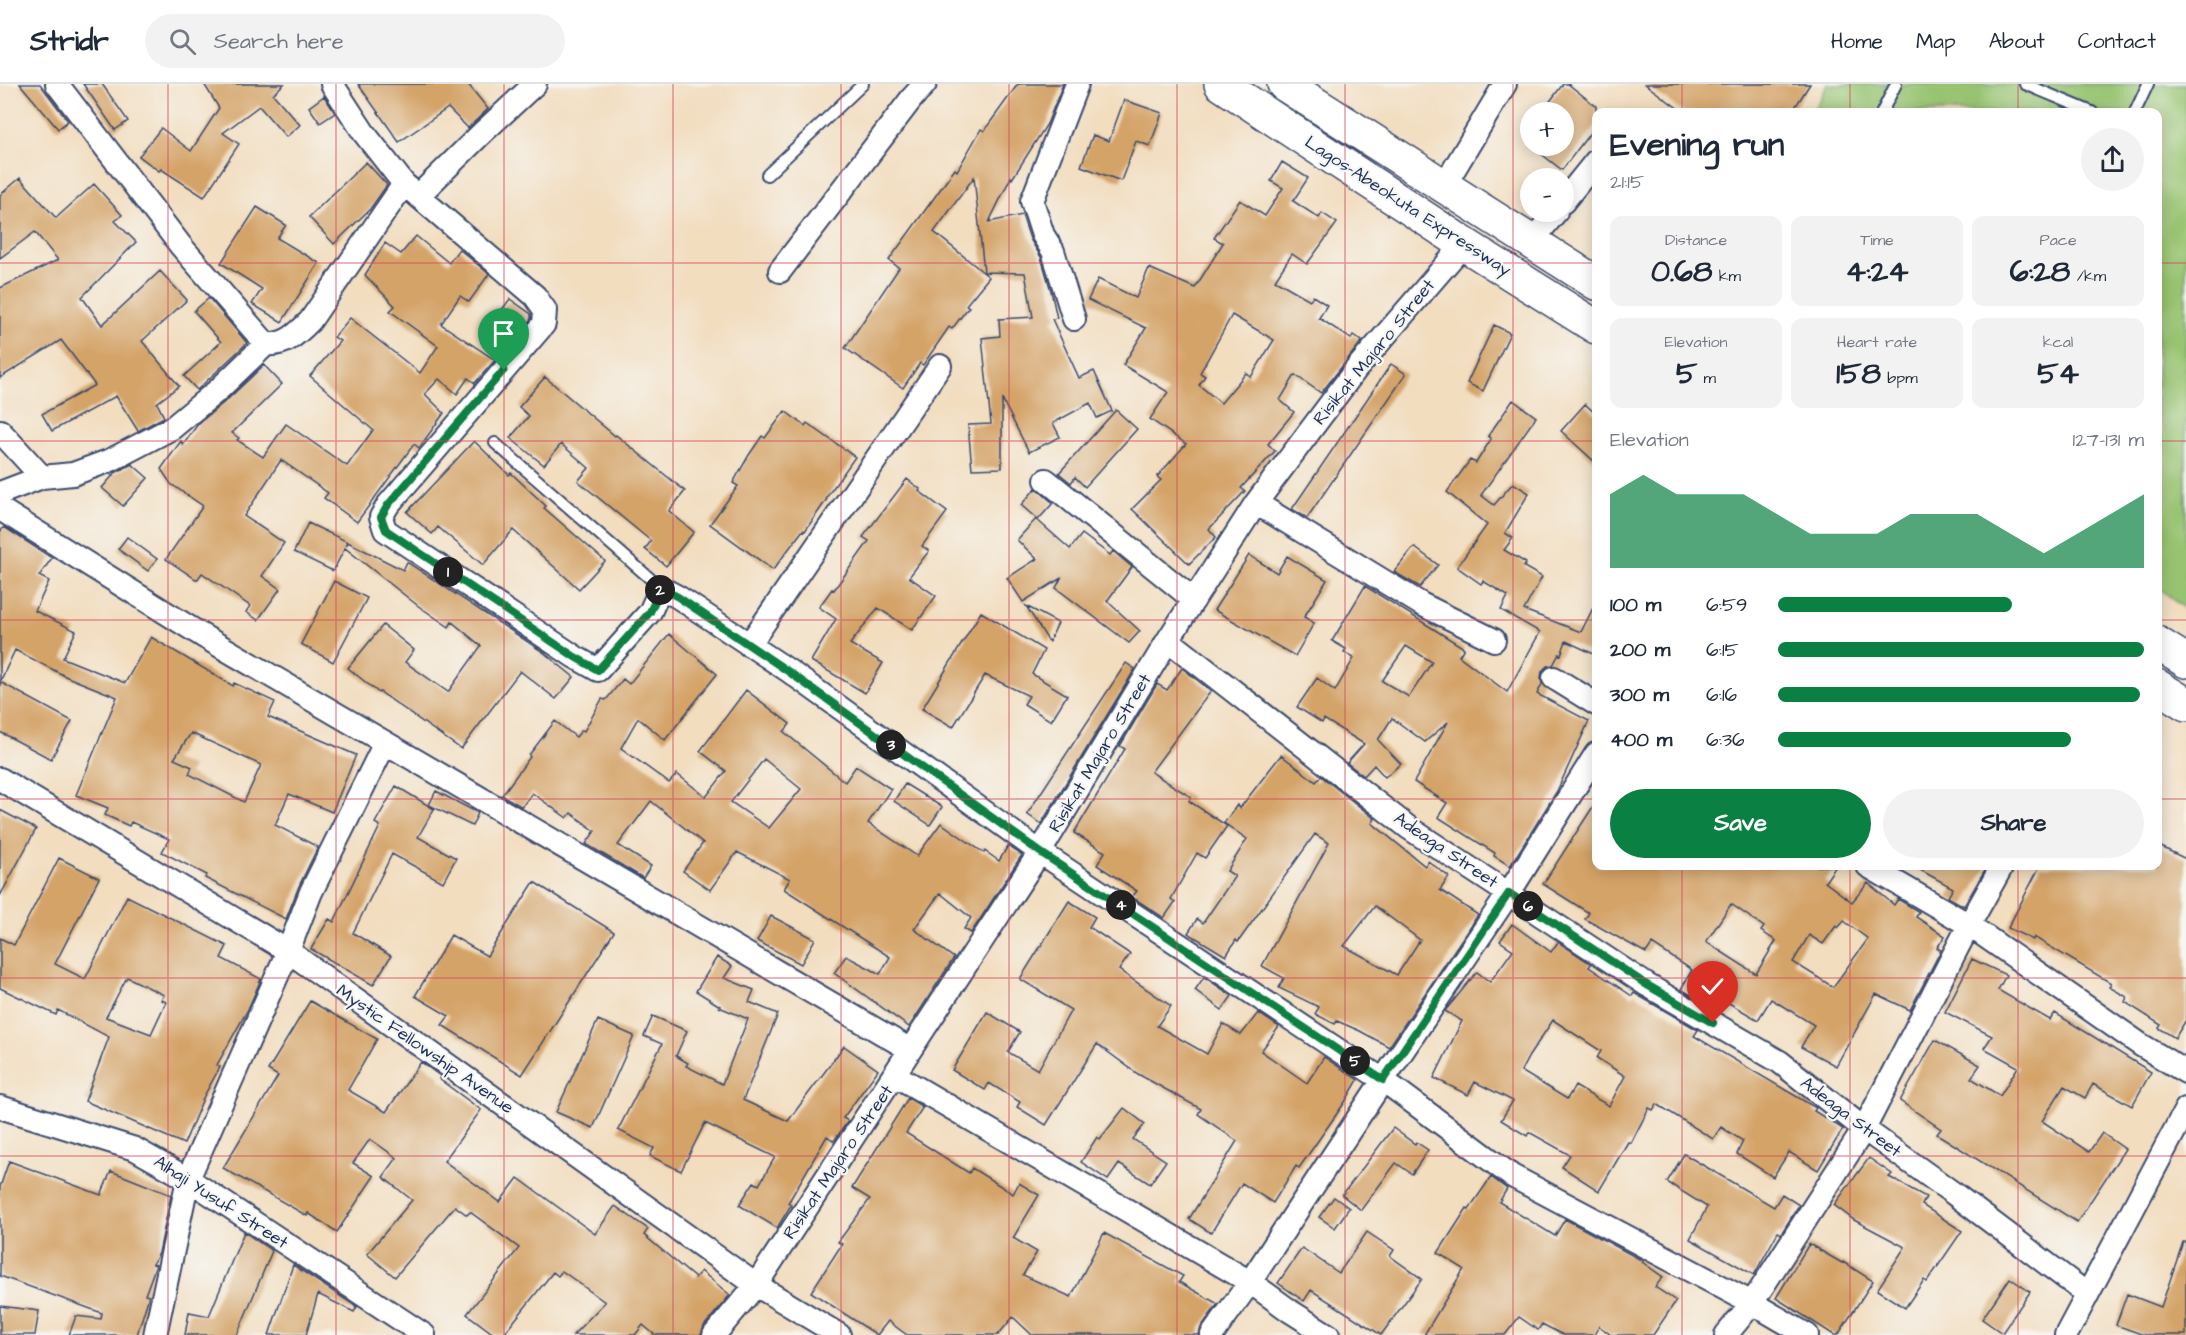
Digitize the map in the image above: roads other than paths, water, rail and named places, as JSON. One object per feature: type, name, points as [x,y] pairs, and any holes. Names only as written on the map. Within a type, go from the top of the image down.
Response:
[{"type":"highway","name":"Lagos-Abeokuta Expressway","points":[[1221,84],[1464,244],[1592,324]]},
{"type":"highway","name":"Lagos-Abeokuta Expressway","points":[[1284,84],[1592,280]]},
{"type":"highway","points":[[2162,646],[2186,661]]},
{"type":"highway","points":[[2162,689],[2186,704]]},
{"type":"street","points":[[57,84],[181,246],[266,344],[274,345],[294,337],[310,321],[411,190],[482,133],[535,84]]},
{"type":"street","points":[[332,84],[364,133],[411,190],[535,296],[546,310],[544,324],[388,505],[381,517],[386,530],[575,657],[598,670],[650,612],[661,588],[678,597],[789,672],[1040,852],[1383,1080],[1512,1176],[1752,1303],[1807,1335]]},
{"type":"street","points":[[780,271],[925,84]]},
{"type":"street","points":[[1074,319],[1053,251],[1043,235],[1032,201],[1077,84]]},
{"type":"street","points":[[1444,186],[1505,84]]},
{"type":"street","points":[[1574,188],[1592,166]]},
{"type":"street","points":[[1531,242],[1548,222]]},
{"type":"street","name":"Risikat Majaro Street","points":[[714,1335],[756,1285],[895,1075],[909,1049],[1040,852],[1168,640],[1256,503],[1357,368],[1464,244]]},
{"type":"street","points":[[0,493],[42,477],[73,474],[111,460],[172,428],[218,390],[266,344]]},
{"type":"street","points":[[749,645],[940,366]]},
{"type":"street","points":[[0,431],[42,477]]},
{"type":"street","points":[[1046,480],[1194,600]]},
{"type":"street","points":[[1256,503],[1421,604],[1494,640]]},
{"type":"street","points":[[0,509],[203,636],[909,1049]]},
{"type":"street","name":"Adeaga Street","points":[[1168,640],[1409,828],[1647,985],[1780,1062],[1864,1129],[2087,1294]]},
{"type":"street","points":[[1554,678],[1592,702]]},
{"type":"street","points":[[155,1335],[188,1179],[288,951],[311,892],[385,743]]},
{"type":"street","points":[[1212,1335],[1251,1282],[1509,893],[1592,760]]},
{"type":"street","name":"Mystic Fellowship Avenue","points":[[0,779],[288,951],[756,1285],[839,1335]]},
{"type":"street","points":[[1875,870],[1969,925],[2141,1045],[2186,1072]]},
{"type":"street","points":[[1726,1335],[1752,1303],[1864,1129],[2000,870]]},
{"type":"street","points":[[895,1075],[1251,1282],[1328,1335]]},
{"type":"street","name":"Alhaji Yusuf Street","points":[[0,1107],[135,1149],[188,1179],[421,1334]]},
{"type":"street","points":[[2066,1335],[2186,1109]]},
{"type":"lane","points":[[767,175],[863,84]]},
{"type":"lane","points":[[1884,108],[1896,84]]},
{"type":"lane","points":[[2025,84],[2082,108]]},
{"type":"lane","points":[[2138,108],[2148,84]]},
{"type":"lane","points":[[495,443],[661,588]]}]
